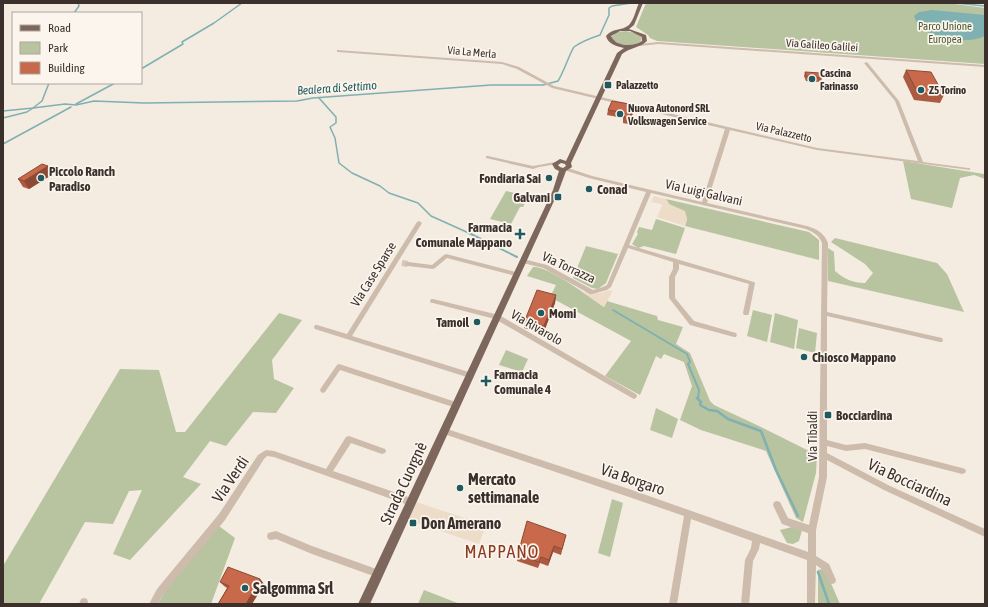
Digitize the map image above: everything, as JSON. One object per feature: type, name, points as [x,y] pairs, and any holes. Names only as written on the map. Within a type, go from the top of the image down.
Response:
[{"type":"main road","points":[[622,30],[637,32],[644,36],[645,41],[640,45],[629,46],[610,41],[608,36],[613,32],[622,30],[632,25],[641,3]]},
{"type":"main road","points":[[632,25],[637,32]]},
{"type":"main road","points":[[617,44],[620,53]]},
{"type":"main road","name":"Via Rivarolo","points":[[497,317],[560,180],[562,166],[573,154],[598,97],[620,53],[629,46]]},
{"type":"main road","name":"Strada Cuorgnè","points":[[364,604],[497,317]]},
{"type":"street","name":"Via Galileo Galilei","points":[[644,36],[647,39],[658,43]]},
{"type":"street","name":"Via Galileo Galilei","points":[[640,45],[658,43],[985,66]]},
{"type":"street","name":"Via La Merla","points":[[338,51],[502,63],[518,68],[554,87],[598,97]]},
{"type":"street","points":[[866,63],[897,101],[921,162]]},
{"type":"street","name":"Via Palazzetto","points":[[598,97],[817,149],[968,169]]},
{"type":"street","points":[[704,204],[728,128]]},
{"type":"street","points":[[488,157],[533,168],[538,166],[562,166]]},
{"type":"street","name":"Via Luigi Galvani","points":[[562,166],[575,174],[807,228],[822,235],[824,241]]},
{"type":"street","name":"Via Torrazza","points":[[523,261],[545,266],[592,292],[601,291],[609,286],[649,190]]},
{"type":"street","name":"Via Case Sparse","points":[[348,338],[399,262],[419,223]]},
{"type":"street","name":"Via Tibaldi","points":[[812,558],[812,530],[823,478],[824,455],[824,241]]},
{"type":"street","points":[[626,246],[752,283],[746,312]]},
{"type":"street","points":[[408,264],[432,267],[446,256],[516,274]]},
{"type":"street","points":[[676,261],[676,269],[672,277],[672,298],[692,323],[734,335]]},
{"type":"street","points":[[433,301],[497,317]]},
{"type":"street","points":[[824,313],[940,340]]},
{"type":"street","name":"Via Rivarolo","points":[[497,317],[634,396]]},
{"type":"street","points":[[317,327],[348,338],[470,375]]},
{"type":"street","points":[[323,390],[339,367],[456,405]]},
{"type":"street","name":"Via Borgaro","points":[[444,431],[629,493],[812,558],[826,567],[832,580]]},
{"type":"street","points":[[328,473],[349,439],[382,450]]},
{"type":"street","name":"Via Bocciardina","points":[[824,442],[846,448],[865,446],[962,471]]},
{"type":"street","name":"Via Verdi","points":[[153,604],[160,592],[222,517],[266,453],[274,454],[411,502]]},
{"type":"street","name":"Via Bocciardina","points":[[824,455],[887,488],[985,533]]},
{"type":"street","points":[[776,505],[785,521],[812,530]]},
{"type":"street","points":[[673,604],[688,514]]},
{"type":"street","points":[[271,536],[276,535],[312,550],[379,574]]},
{"type":"street","points":[[745,604],[749,560],[755,549],[756,538]]},
{"type":"street","points":[[811,604],[812,558]]},
{"type":"green space","name":"Parco Unione Europea","points":[[646,3],[948,3],[985,8],[985,64],[657,41],[650,38],[636,27]]},
{"type":"green space","points":[[626,31],[635,33],[642,37],[641,41],[634,45],[626,45],[618,43],[611,38],[617,32]]},
{"type":"green space","points":[[903,161],[984,174],[985,179],[974,175],[960,178],[952,208],[911,199]]},
{"type":"green space","points":[[506,191],[520,194],[517,199],[526,201],[523,207],[520,207],[511,224],[490,219]]},
{"type":"green space","points":[[666,199],[809,232],[819,240],[819,260],[685,226],[687,220],[669,204]]},
{"type":"green space","points":[[656,219],[685,228],[676,254],[644,246],[638,248],[632,244],[638,234],[637,232],[639,227],[652,230]]},
{"type":"green space","points":[[835,238],[937,263],[947,274],[964,312],[828,281],[828,248],[834,252],[835,271],[845,278],[865,283],[873,273],[865,264],[831,242]]},
{"type":"green space","points":[[586,246],[618,254],[606,283],[598,289],[592,288],[573,278]]},
{"type":"green space","points":[[533,267],[548,271],[604,307],[607,301],[657,316],[658,320],[683,327],[676,344],[690,353],[710,401],[714,405],[817,455],[816,473],[803,522],[796,518],[766,451],[701,430],[680,420],[692,386],[684,362],[664,354],[661,359],[656,356],[640,395],[605,376],[631,341],[550,297],[556,285],[527,276]]},
{"type":"green space","points":[[753,310],[772,315],[767,342],[747,336]]},
{"type":"green space","points":[[279,313],[302,320],[272,360],[274,379],[294,388],[276,413],[253,412],[226,446],[210,441],[183,477],[201,484],[130,560],[113,554],[142,490],[129,491],[113,524],[85,522],[39,604],[3,604],[3,566],[120,369],[159,370],[176,432],[185,432]]},
{"type":"green space","points":[[775,313],[798,320],[794,349],[770,342]]},
{"type":"green space","points":[[799,328],[817,333],[815,353],[796,348]]},
{"type":"green space","points":[[506,350],[528,359],[522,372],[499,365]]},
{"type":"green space","points":[[656,408],[678,419],[672,438],[650,430]]},
{"type":"green space","points":[[612,499],[623,503],[610,557],[598,553]]},
{"type":"green space","points":[[219,526],[235,538],[211,604],[158,604],[170,583]]},
{"type":"green space","points":[[792,527],[802,530],[799,541],[793,544],[787,543],[780,530]]},
{"type":"green space","points":[[822,569],[826,572],[840,604],[818,604],[818,570]]},
{"type":"green space","points":[[424,590],[460,604],[418,604]]},
{"type":"shaded area","points":[[654,196],[666,199],[669,204],[685,211],[687,218],[685,226],[657,217],[662,206],[661,204],[651,202]]},
{"type":"shaded area","points":[[610,290],[612,292],[604,307],[582,292],[601,293]]},
{"type":"shaded area","points":[[416,502],[486,525],[479,544],[408,520]]},
{"type":"water","points":[[932,10],[985,15],[985,36],[977,39],[960,40],[926,32],[919,28],[914,16],[919,12]]},
{"type":"building","points":[[906,70],[931,72],[944,95],[918,93]]},
{"type":"building","points":[[805,72],[820,73],[822,78],[807,77]]},
{"type":"building","points":[[612,101],[635,105],[629,118],[624,117],[625,113],[608,110]]},
{"type":"building","points":[[42,164],[48,166],[24,181],[18,179]]},
{"type":"building","name":"Momi","points":[[537,290],[556,295],[544,326],[525,320]]},
{"type":"building","points":[[527,521],[566,535],[562,549],[554,546],[549,560],[541,557],[539,562],[518,554]]},
{"type":"building","name":"Salgomma Srl","points":[[228,567],[260,579],[246,604],[218,604],[229,586],[220,582]]},
{"type":"waterway","points":[[75,12],[79,6],[78,3]]},
{"type":"waterway","points":[[142,68],[183,44],[182,42],[214,23],[242,3]]},
{"type":"waterway","name":"Bealera di Settimo","points":[[33,108],[65,104],[76,105],[94,101],[144,103],[297,101],[313,98],[491,85],[543,85],[558,81],[574,47],[583,41],[600,35],[609,15],[609,8],[612,6],[631,3]]},
{"type":"waterway","points":[[956,3],[985,6]]},
{"type":"waterway","points":[[33,108],[42,101],[49,84]]},
{"type":"waterway","points":[[76,104],[113,84]]},
{"type":"waterway","points":[[319,98],[336,117],[336,123],[330,127],[335,138],[339,163],[352,173],[380,186],[389,193],[418,203],[431,216],[471,234]]},
{"type":"waterway","points":[[3,144],[71,107]]},
{"type":"waterway","points":[[3,111],[33,108]]},
{"type":"waterway","name":"Bealera di Settimo","points":[[3,118],[27,112],[33,108]]},
{"type":"waterway","points":[[471,234],[517,257]]},
{"type":"waterway","points":[[613,310],[687,354],[690,362],[688,364],[699,390],[698,399]]},
{"type":"waterway","points":[[698,399],[701,402],[700,405],[709,410],[717,411],[728,419],[761,431],[776,470],[798,516]]},
{"type":"waterway","points":[[818,572],[829,604]]},
{"type":"tunnel","points":[[402,263],[408,264]]},
{"type":"place","name":"Cascina Farinasso","points":[[812,79]]},
{"type":"place","name":"Palazzetto","points":[[608,85]]},
{"type":"place","name":"Z5 Torino","points":[[921,90]]},
{"type":"place","name":"Nuova Autonord SRL Volkswagen Service","points":[[620,114]]},
{"type":"place","name":"Piccolo Ranch Paradiso","points":[[41,178]]},
{"type":"place","name":"Fondiaria Sai","points":[[549,178]]},
{"type":"place","name":"Conad","points":[[589,189]]},
{"type":"place","name":"Galvani","points":[[558,197]]},
{"type":"place","name":"Farmacia Comunale Mappano","points":[[520,234]]},
{"type":"place","name":"Momi","points":[[541,313]]},
{"type":"place","name":"Tamoil","points":[[477,322]]},
{"type":"place","name":"Chiosco Mappano","points":[[804,357]]},
{"type":"place","name":"Farmacia Comunale 4","points":[[486,381]]},
{"type":"place","name":"Bocciardina","points":[[828,415]]},
{"type":"place","name":"Mercato settimanale","points":[[460,488]]},
{"type":"place","name":"Don Amerano","points":[[413,523]]},
{"type":"place","name":"Salgomma Srl","points":[[245,588]]},
{"type":"district","name":"MAPPANO","points":[[502,552]]}]
